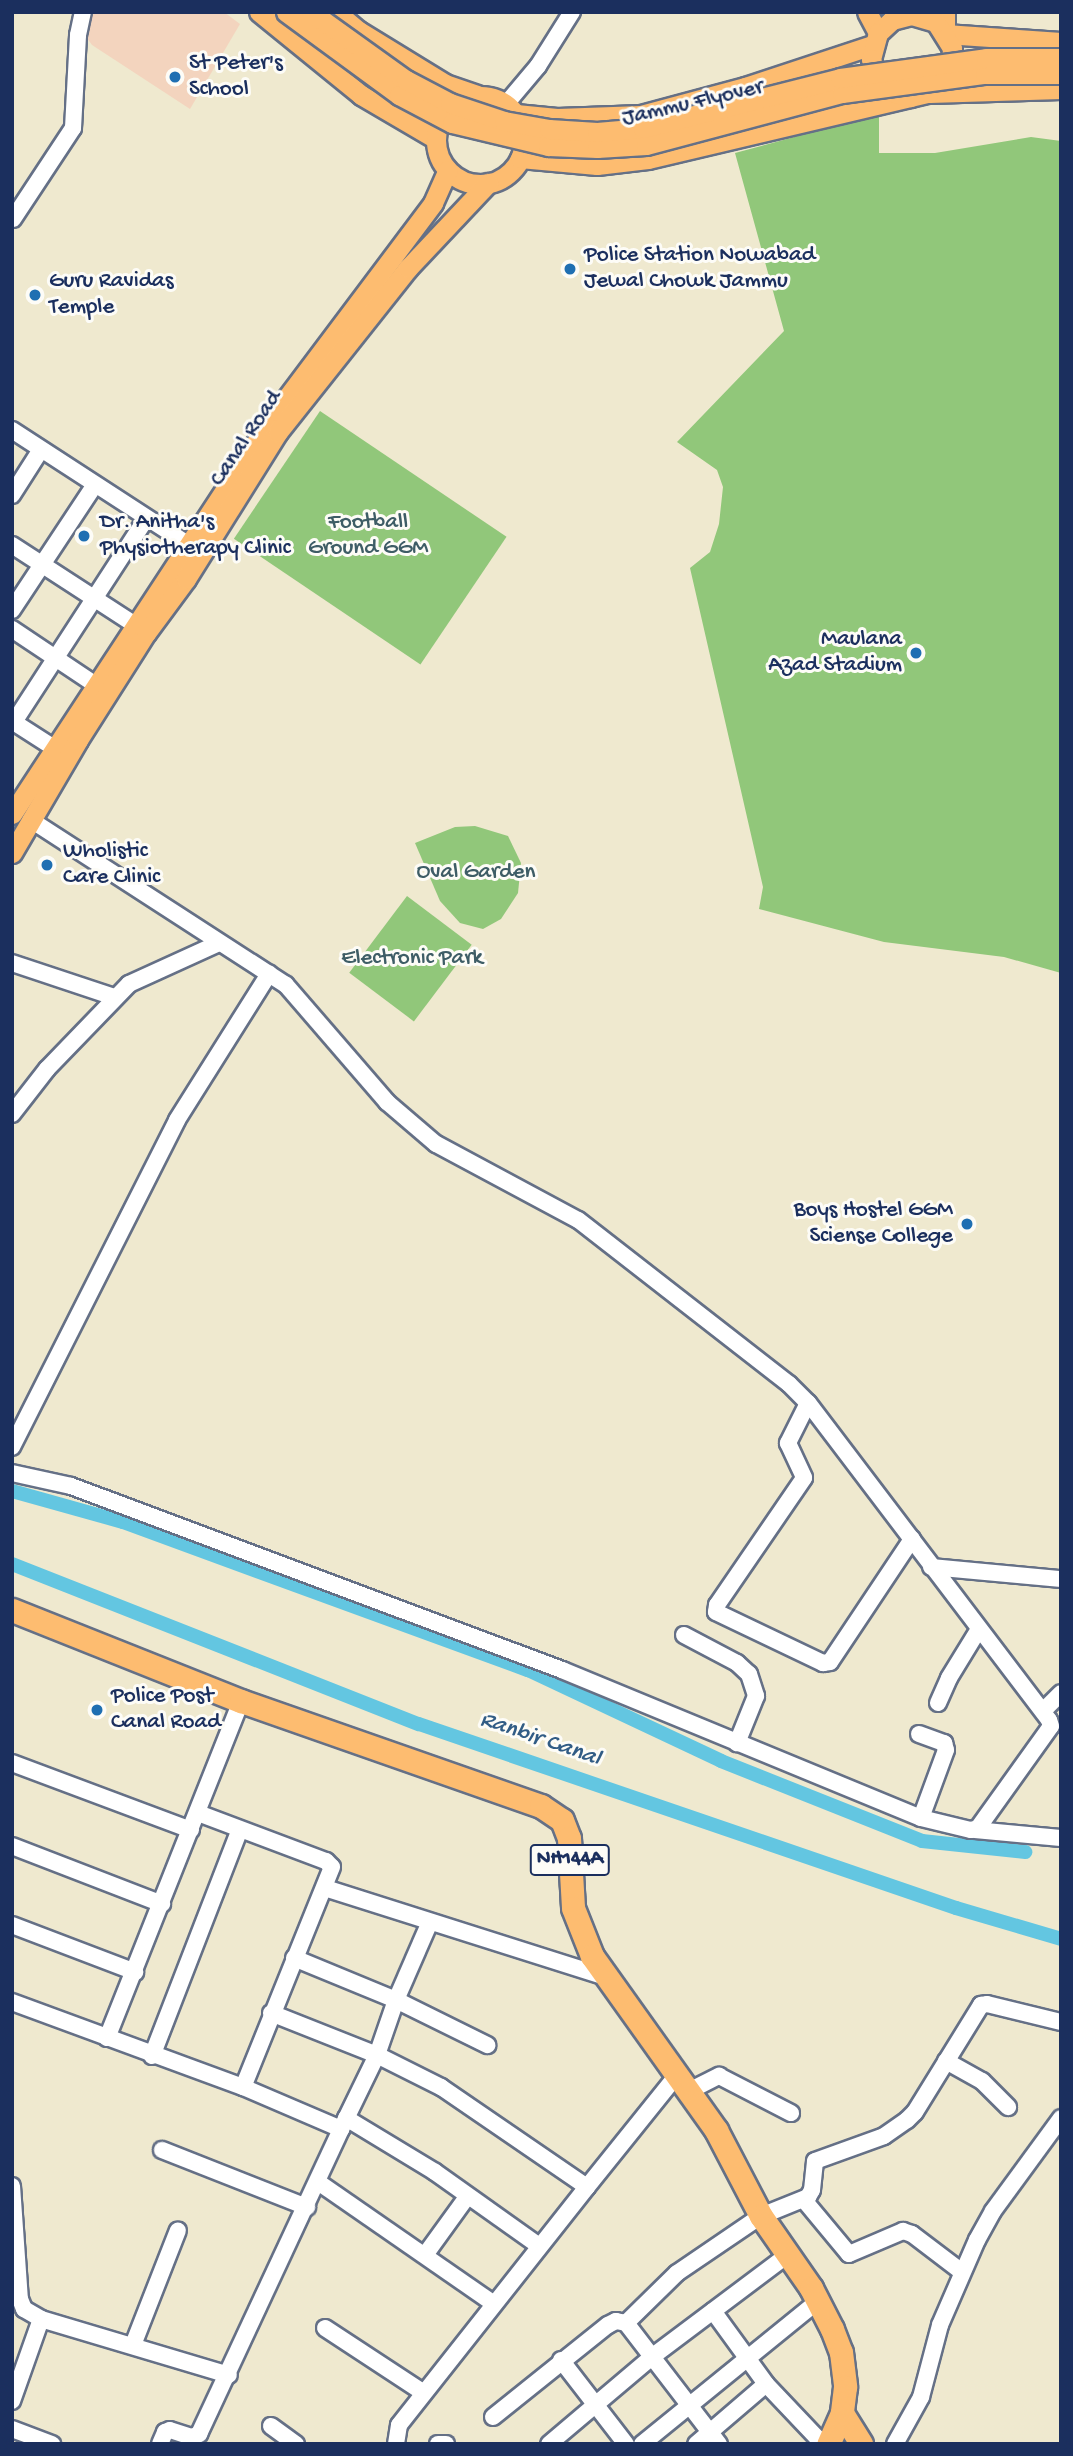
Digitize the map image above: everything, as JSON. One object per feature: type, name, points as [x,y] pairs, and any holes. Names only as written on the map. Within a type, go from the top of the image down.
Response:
[{"type":"highway","name":"NH144A","points":[[12,1610],[241,1701],[514,1796],[555,1814],[568,1828],[573,1908],[592,1956],[606,1977],[695,2082],[716,2130],[761,2216],[818,2301],[841,2352],[845,2371],[842,2413],[826,2444]]},
{"type":"highway","points":[[842,2413],[861,2444]]},
{"type":"main road","points":[[259,12],[361,95],[436,139]]},
{"type":"main road","name":"Jammu Flyover","points":[[286,12],[399,95],[452,123],[548,146],[597,148],[646,145],[842,93],[985,74],[1061,74]]},
{"type":"main road","name":"Jammu Flyover","points":[[311,12],[406,80],[450,103],[504,121],[549,129],[597,132],[643,128],[840,78],[986,58],[1061,58]]},
{"type":"main road","points":[[335,12],[359,31],[445,84],[492,97],[511,109],[557,118],[641,114],[745,87],[875,39],[892,20],[907,14],[936,22],[952,48],[951,66],[943,83],[919,95],[648,159],[597,165],[520,158]]},
{"type":"main road","points":[[867,12],[875,39],[871,59],[875,73],[883,85],[895,93],[919,95],[1061,89]]},
{"type":"main road","points":[[945,12],[945,34]]},
{"type":"main road","points":[[945,34],[1061,42]]},
{"type":"main road","points":[[477,95],[462,99],[448,109],[439,122],[436,139],[439,155],[448,170],[466,181],[488,183],[512,170],[520,158],[524,135],[511,109]]},
{"type":"main road","name":"Canal Road","points":[[21,817],[146,633],[277,411],[433,203],[448,170]]},
{"type":"main road","name":"Canal Road","points":[[12,853],[21,817],[54,748],[135,625],[195,549],[278,432],[408,268],[488,183]]},
{"type":"street","points":[[13,219],[73,128],[78,35],[83,12]]},
{"type":"street","points":[[511,109],[572,12]]},
{"type":"street","points":[[12,430],[40,451],[195,549]]},
{"type":"street","points":[[12,495],[40,451]]},
{"type":"street","points":[[12,610],[94,486]]},
{"type":"street","points":[[54,748],[13,721],[146,519]]},
{"type":"street","points":[[12,545],[135,625]]},
{"type":"street","points":[[12,629],[96,685]]},
{"type":"street","points":[[21,817],[269,974],[306,1005],[394,1109],[436,1144],[578,1220],[789,1384],[808,1403],[1051,1723],[1048,1731],[975,1830]]},
{"type":"street","points":[[12,1114],[47,1069],[114,997],[140,977],[219,943]]},
{"type":"street","points":[[12,963],[114,997]]},
{"type":"street","points":[[12,1447],[177,1120],[269,974]]},
{"type":"street","points":[[808,1403],[788,1443],[804,1478],[716,1605],[716,1612],[822,1663],[831,1662],[912,1539]]},
{"type":"street","points":[[12,1474],[84,1491],[551,1665],[920,1818],[975,1830],[1061,1838]]},
{"type":"street","points":[[932,1567],[1061,1579]]},
{"type":"street","points":[[938,1703],[949,1678],[979,1629]]},
{"type":"street","points":[[684,1635],[737,1663],[750,1674],[757,1696],[737,1743]]},
{"type":"street","points":[[1043,1711],[1061,1693]]},
{"type":"street","points":[[107,2038],[241,1701]]},
{"type":"street","points":[[919,1734],[944,1743],[946,1750],[920,1818]]},
{"type":"street","points":[[12,1763],[191,1830]]},
{"type":"street","points":[[198,1813],[326,1861],[332,1872],[271,2013],[243,2087]]},
{"type":"street","points":[[152,2056],[240,1829]]},
{"type":"street","points":[[12,1846],[162,1903]]},
{"type":"street","points":[[325,1888],[429,1924],[606,1977]]},
{"type":"street","points":[[160,2444],[165,2432],[170,2430],[197,2436],[229,2375],[377,2055],[396,2000],[429,1924]]},
{"type":"street","points":[[12,1925],[135,1972]]},
{"type":"street","points":[[294,1958],[396,2000],[487,2045]]},
{"type":"street","points":[[12,2002],[152,2056],[344,2123],[435,2172],[539,2246]]},
{"type":"street","points":[[626,2323],[677,2273],[761,2216],[797,2203],[812,2190],[815,2161],[892,2132],[915,2112],[979,2006],[984,2004],[1061,2022]]},
{"type":"street","points":[[271,2013],[377,2055],[441,2087],[587,2187]]},
{"type":"street","points":[[946,2061],[982,2081],[1008,2107]]},
{"type":"street","points":[[396,2444],[399,2425],[587,2187],[695,2082],[720,2077],[792,2113]]},
{"type":"street","points":[[895,2444],[921,2397],[940,2325],[962,2272],[993,2211],[1061,2118]]},
{"type":"street","points":[[162,2150],[307,2207]]},
{"type":"street","points":[[318,2182],[493,2303]]},
{"type":"street","points":[[12,2186],[20,2298],[24,2309],[41,2319],[229,2375]]},
{"type":"street","points":[[425,2255],[467,2197]]},
{"type":"street","points":[[797,2203],[849,2254],[903,2231],[912,2234],[962,2272]]},
{"type":"street","points":[[133,2345],[178,2230]]},
{"type":"street","points":[[549,2444],[653,2356],[789,2254]]},
{"type":"street","points":[[642,2444],[818,2301]]},
{"type":"street","points":[[713,2311],[766,2384],[826,2444]]},
{"type":"street","points":[[12,2402],[41,2319]]},
{"type":"street","points":[[493,2417],[561,2360],[616,2321],[626,2323],[714,2438]]},
{"type":"street","points":[[325,2328],[425,2393]]},
{"type":"street","points":[[561,2360],[626,2444]]},
{"type":"street","points":[[696,2444],[714,2438],[766,2384]]},
{"type":"street","points":[[271,2426],[296,2444]]},
{"type":"street","points":[[12,2429],[50,2443]]},
{"type":"street","points":[[438,2444],[446,2444]]},
{"type":"shaded area","name":"St Peter's School","points":[[93,12],[224,12],[240,24],[190,109],[92,45],[82,31]]},
{"type":"green space","points":[[879,114],[879,153],[935,153],[1031,137],[1061,141],[1061,973],[1004,957],[884,942],[759,909],[763,887],[690,568],[710,552],[719,524],[723,487],[717,470],[677,442],[784,331],[735,153]]},
{"type":"green space","name":"Football Ground GGM","points":[[320,411],[507,537],[420,664],[234,539]]},
{"type":"green space","name":"Oval Garden","points":[[475,826],[508,836],[521,863],[518,893],[501,919],[483,929],[460,923],[440,901],[415,843],[455,827]]},
{"type":"green space","name":"Electronic Park","points":[[407,896],[472,945],[414,1021],[349,973]]},
{"type":"waterway","name":"Ranbir Canal","points":[[12,1491],[123,1522],[528,1670],[721,1761],[922,1841],[1025,1852]]},
{"type":"waterway","name":"Ranbir Canal","points":[[12,1564],[419,1724],[956,1908],[1061,1939]]},
{"type":"place","name":"St Peter's School","points":[[175,77]]},
{"type":"place","name":"Police Station Nowabad Jewal Chowk Jammu","points":[[570,269]]},
{"type":"place","name":"Guru Ravidas Temple","points":[[35,295]]},
{"type":"place","name":"Dr. Anitha's Physiotherapy Clinic","points":[[84,536]]},
{"type":"place","name":"Maulana Azad Stadium","points":[[916,653]]},
{"type":"place","name":"Wholistic Care Clinic","points":[[47,865]]},
{"type":"place","name":"Boys Hostel GGM Sciense College","points":[[967,1224]]},
{"type":"place","name":"Police Post Canal Road","points":[[97,1710]]}]
